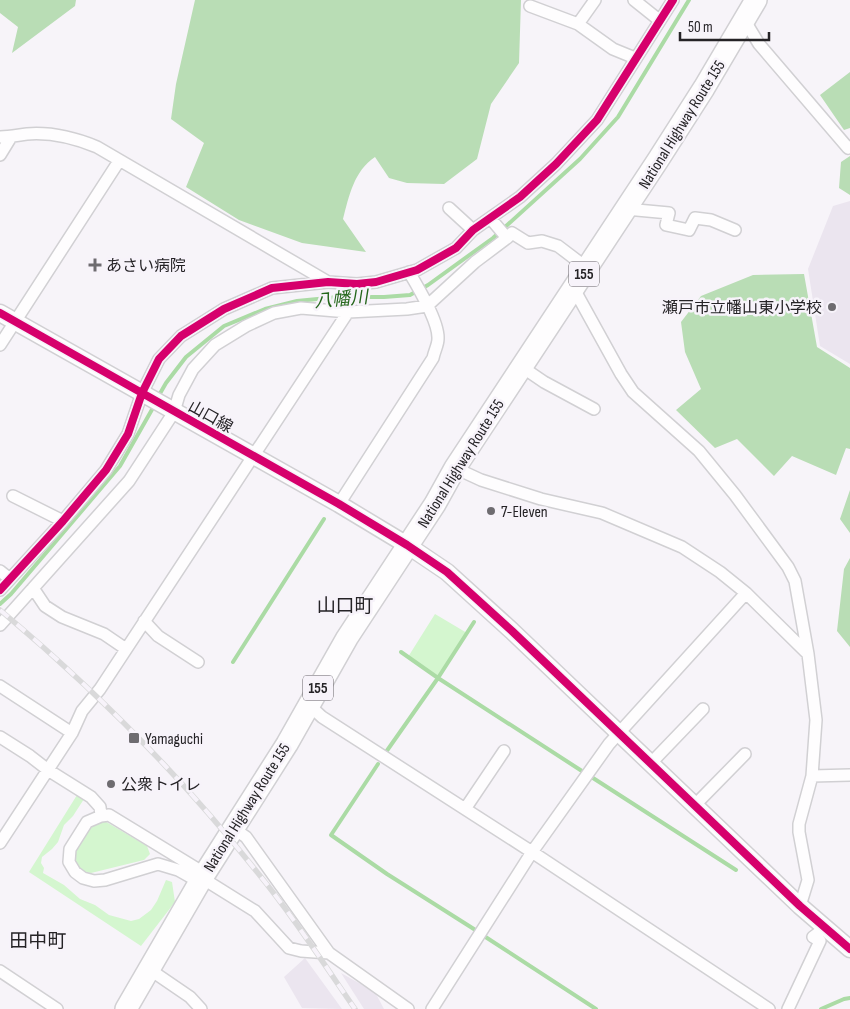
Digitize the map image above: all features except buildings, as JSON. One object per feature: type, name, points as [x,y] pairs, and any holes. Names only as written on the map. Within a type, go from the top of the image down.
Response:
[{"type":"highway","name":"National Highway Route 155","points":[[126,1009],[202,878],[287,744],[347,638],[704,88],[756,0]]},
{"type":"street","points":[[578,24],[595,0]]},
{"type":"street","points":[[634,0],[659,20]]},
{"type":"street","points":[[0,590],[63,521],[106,470],[128,434],[159,359],[181,336],[224,310],[272,288],[328,282],[357,284],[412,277],[417,270],[456,248],[473,230],[492,221],[542,178],[597,120],[634,58],[673,0]]},
{"type":"street","points":[[530,6],[578,24],[613,49],[634,58]]},
{"type":"street","points":[[744,22],[759,44],[848,148],[850,147]]},
{"type":"street","points":[[0,156],[6,137],[28,134],[77,139],[97,147],[328,282]]},
{"type":"street","points":[[0,345],[119,161]]},
{"type":"street","points":[[450,208],[473,230]]},
{"type":"street","points":[[626,209],[669,213],[666,225],[689,230],[694,218],[711,220],[735,230]]},
{"type":"street","points":[[492,221],[506,237]]},
{"type":"street","points":[[0,626],[129,482],[193,369],[215,345],[246,326],[274,313],[301,308],[348,312],[407,309],[425,301],[512,232],[528,243],[542,241],[558,246],[588,268]]},
{"type":"street","points":[[339,504],[432,358],[438,339],[425,301],[412,277]]},
{"type":"street","points":[[574,289],[633,392],[699,451],[735,495],[788,567],[795,581],[808,654],[816,720],[812,776],[799,824],[808,880],[800,906]]},
{"type":"street","name":"山口線","points":[[0,312],[339,504],[448,572],[620,733],[800,906],[850,949]]},
{"type":"street","points":[[0,843],[72,733],[82,711],[100,689],[252,455],[348,312]]},
{"type":"street","points":[[522,367],[544,382],[594,409]]},
{"type":"street","points":[[456,468],[481,480],[541,499],[602,513],[682,547],[720,572],[746,593],[808,654]]},
{"type":"street","points":[[12,496],[63,521]]},
{"type":"street","points":[[0,571],[10,579]]},
{"type":"street","points":[[33,588],[45,606],[62,617],[104,634],[126,649]]},
{"type":"street","points":[[432,1009],[532,852],[609,744],[746,593]]},
{"type":"street","points":[[144,621],[158,636],[198,662]]},
{"type":"street","points":[[0,686],[72,733]]},
{"type":"street","points":[[308,704],[330,721],[769,1009]]},
{"type":"street","points":[[651,763],[703,709]]},
{"type":"street","points":[[0,737],[48,770],[91,796],[100,807],[100,816]]},
{"type":"street","points":[[465,809],[504,752]]},
{"type":"street","points":[[694,806],[745,754]]},
{"type":"street","points":[[812,776],[850,775]]},
{"type":"street","points":[[202,878],[194,879],[178,870],[158,864],[105,880],[94,881],[83,878],[75,872],[69,862],[70,849],[87,822],[100,816],[109,816],[199,870],[202,878],[255,911],[289,948],[301,952],[329,954]]},
{"type":"street","points":[[233,828],[246,837],[329,954],[408,1009]]},
{"type":"street","points":[[788,1009],[820,941],[813,936],[825,928]]},
{"type":"street","points":[[149,969],[190,997],[201,1009]]},
{"type":"street","points":[[0,971],[57,1009]]},
{"type":"shaded area","name":"瀬戸市立幡山東小学校","points":[[850,201],[850,364],[820,346],[808,269],[833,206]]},
{"type":"shaded area","points":[[305,958],[342,1009],[302,1008],[284,977]]},
{"type":"shaded area","points":[[341,973],[375,992],[384,1009],[364,1009]]},
{"type":"green space","points":[[0,0],[76,0],[75,6],[12,53],[18,27],[0,13]]},
{"type":"green space","points":[[195,0],[521,0],[519,63],[491,104],[477,159],[444,184],[407,183],[389,178],[375,157],[362,169],[353,185],[343,219],[366,252],[302,243],[239,220],[186,187],[204,143],[171,119],[176,84]]},
{"type":"green space","points":[[850,72],[850,128],[844,130],[820,95]]},
{"type":"green space","points":[[850,156],[850,195],[839,188],[841,162]]},
{"type":"green space","points":[[804,274],[817,347],[850,368],[850,449],[846,448],[836,475],[792,456],[774,476],[737,439],[715,448],[676,410],[701,389],[685,352],[681,322],[701,296],[753,275]]},
{"type":"green space","points":[[850,490],[850,533],[840,519]]},
{"type":"green space","points":[[850,558],[850,647],[837,631],[844,569]]},
{"type":"green space","points":[[435,614],[467,633],[438,678],[408,657]]},
{"type":"green space","points":[[77,795],[84,799],[73,816],[64,825],[58,842],[42,857],[43,873],[64,885],[80,899],[95,905],[109,915],[131,921],[139,919],[151,910],[166,880],[172,882],[175,902],[141,946],[29,872]]},
{"type":"green space","points":[[103,820],[147,846],[150,854],[144,860],[91,873],[87,873],[77,867],[74,856],[77,846],[91,827]]},
{"type":"waterway","name":"八幡川","points":[[158,397],[186,357],[224,326],[265,309],[297,301],[338,297],[410,295],[428,285],[493,238],[580,159],[618,117],[689,0]]},
{"type":"waterway","name":"八幡川","points":[[0,604],[11,594],[120,466],[154,406]]},
{"type":"waterway","points":[[233,662],[324,519]]},
{"type":"waterway","points":[[386,752],[438,678],[474,622]]},
{"type":"waterway","points":[[401,652],[585,773]]},
{"type":"waterway","points":[[378,764],[331,835],[387,874],[477,931]]},
{"type":"waterway","points":[[593,778],[736,870]]},
{"type":"waterway","points":[[484,936],[596,1009]]},
{"type":"waterway","points":[[821,1009],[850,998]]},
{"type":"railway","points":[[0,610],[101,700],[195,798],[280,901],[355,1009]]},
{"type":"cycle path","points":[[0,590],[63,521],[106,470],[128,434],[142,393],[159,359],[181,336],[224,309],[272,288],[328,282],[357,284],[376,282],[417,270],[456,248],[473,230],[520,197],[556,164],[597,120],[673,0]]},
{"type":"cycle path","points":[[0,313],[339,504],[407,545],[447,572],[512,631],[800,906],[850,949]]},
{"type":"place","name":"あさい病院","points":[[95,265]]},
{"type":"place","name":"瀬戸市立幡山東小学校","points":[[832,307]]},
{"type":"place","name":"7-Eleven","points":[[491,511]]},
{"type":"place","name":"Yamaguchi","points":[[134,738]]},
{"type":"place","name":"公衆トイレ","points":[[111,784]]},
{"type":"district","name":"山口町","points":[[345,605]]},
{"type":"district","name":"田中町","points":[[38,940]]}]
